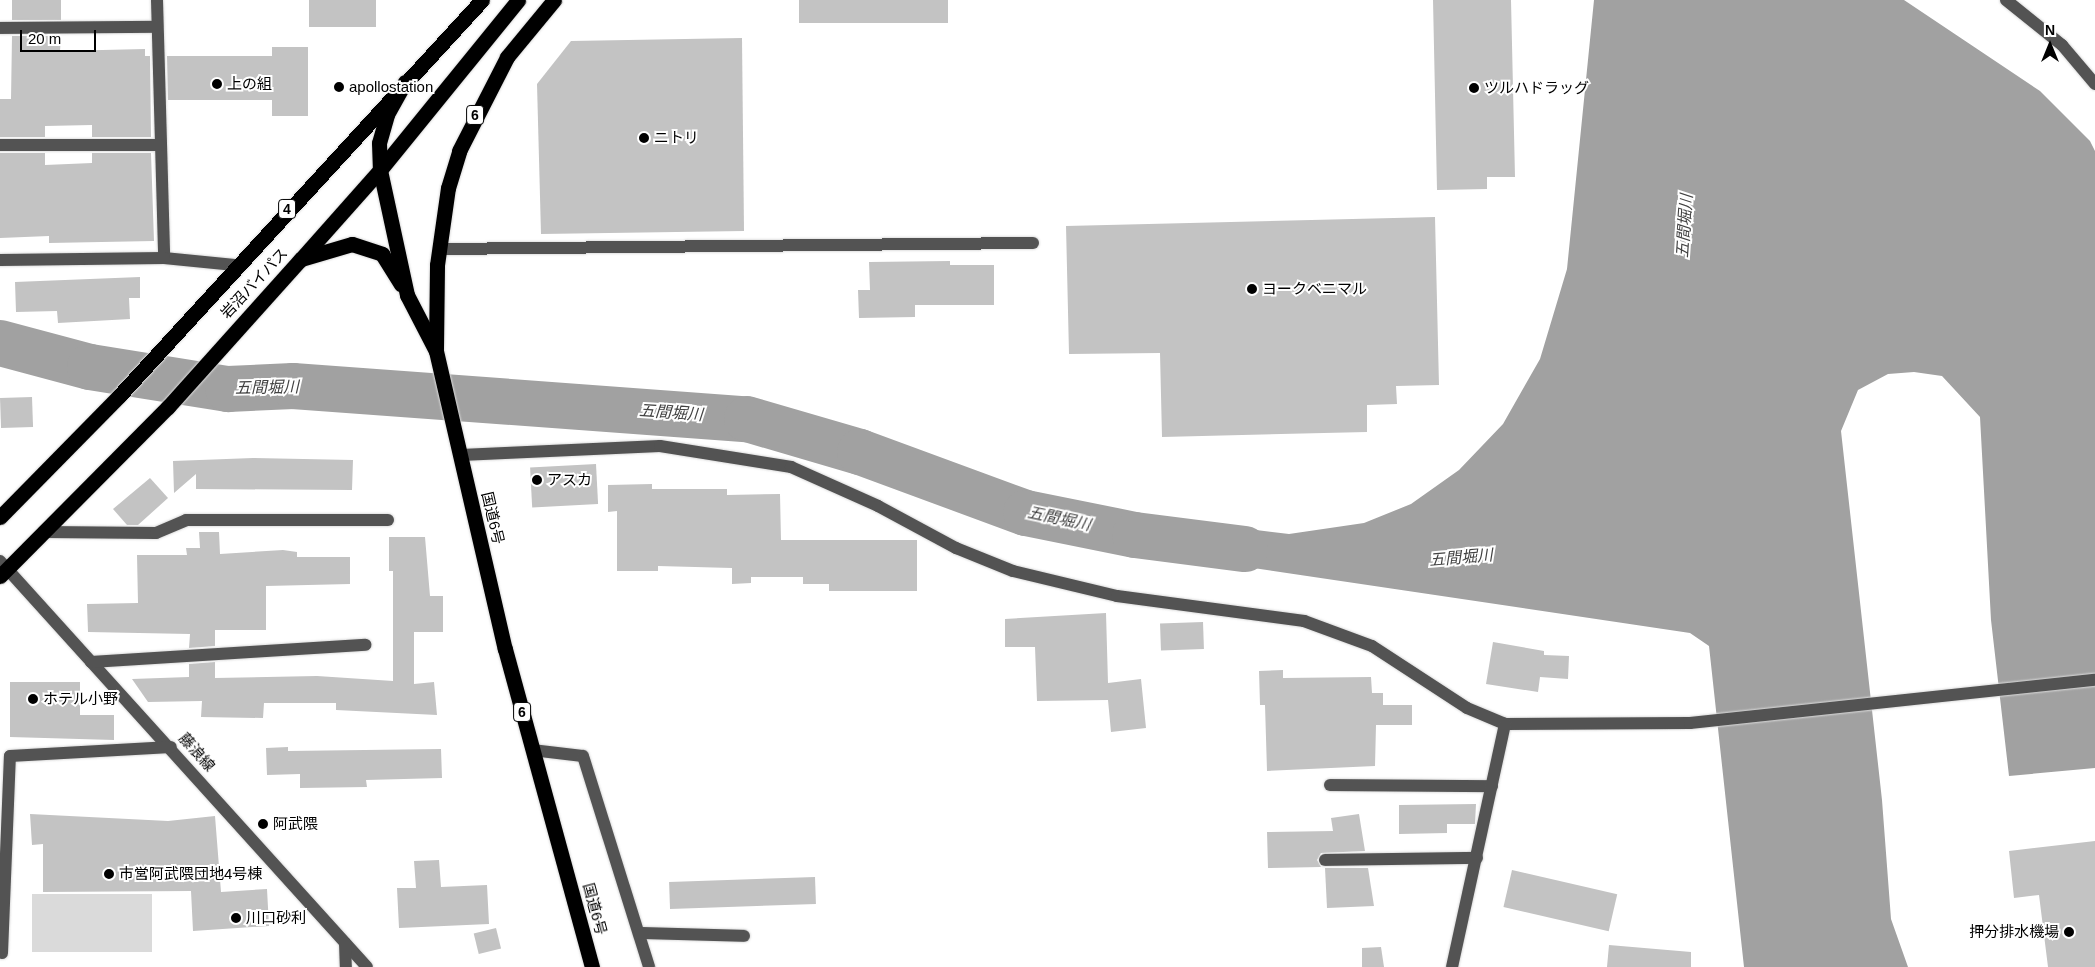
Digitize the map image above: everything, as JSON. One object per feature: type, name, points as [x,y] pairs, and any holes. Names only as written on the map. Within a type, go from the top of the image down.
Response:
[{"type":"highway","name":"岩沼バイパス","points":[[0,517],[119,396],[169,337],[234,266],[482,0]]},
{"type":"highway","name":"岩沼バイパス","points":[[2,569],[45,532],[168,407],[218,348],[380,170],[518,0]]},
{"type":"highway","name":"6","points":[[436,351],[439,249],[448,188],[472,120],[507,57],[554,0]]},
{"type":"highway","name":"国道6号","points":[[406,82],[387,115],[379,144],[380,170],[408,295],[436,351],[532,750],[592,967]]},
{"type":"highway","points":[[300,260],[352,244],[382,254],[408,295]]},
{"type":"street","points":[[157,0],[164,258]]},
{"type":"street","points":[[2006,0],[2062,45],[2095,84]]},
{"type":"street","points":[[0,28],[157,27]]},
{"type":"street","points":[[0,145],[161,145]]},
{"type":"street","points":[[439,249],[1033,243]]},
{"type":"street","points":[[0,260],[164,258],[234,266]]},
{"type":"street","points":[[461,455],[660,446],[791,467],[878,506],[956,548],[1013,571],[1117,596],[1304,621],[1364,643],[1408,667],[1467,708],[1506,724],[1690,723],[1880,705],[2095,680]]},
{"type":"street","points":[[45,532],[156,533],[186,520],[388,520]]},
{"type":"street","name":"藤浪線","points":[[2,569],[171,747],[367,967]]},
{"type":"street","points":[[91,662],[365,645]]},
{"type":"street","points":[[1452,967],[1506,724]]},
{"type":"street","points":[[2,953],[10,756],[171,747]]},
{"type":"street","points":[[532,750],[584,756],[650,967]]},
{"type":"street","points":[[1330,785],[1492,786]]},
{"type":"street","points":[[1325,860],[1477,858]]},
{"type":"street","points":[[639,933],[744,936]]},
{"type":"street","points":[[345,943],[346,967]]},
{"type":"shaded area","points":[[32,894],[152,894],[152,952],[32,952]]},
{"type":"water","points":[[1594,0],[1904,0],[2040,91],[2090,141],[2095,151],[2095,768],[2009,776],[1991,620],[1980,417],[1942,376],[1914,372],[1888,374],[1858,390],[1841,431],[1882,800],[1891,919],[1908,967],[1744,967],[1709,646],[1690,633],[1179,557],[1185,521],[1289,534],[1364,523],[1411,504],[1459,470],[1503,424],[1540,359],[1567,269]]},
{"type":"building","points":[[12,0],[61,0],[61,20],[12,20]]},
{"type":"building","points":[[309,0],[376,0],[376,27],[309,27]]},
{"type":"building","points":[[799,0],[948,0],[948,23],[799,23]]},
{"type":"building","name":"ツルハドラッグ","points":[[1433,0],[1511,0],[1515,177],[1487,177],[1487,189],[1437,190]]},
{"type":"building","points":[[12,36],[61,36],[60,51],[145,49],[145,56],[150,56],[151,137],[92,137],[92,125],[45,126],[45,137],[0,137],[0,99],[11,99]]},
{"type":"building","points":[[742,38],[744,231],[541,234],[537,84],[571,41]]},
{"type":"building","points":[[272,47],[308,47],[308,116],[272,116],[272,100],[168,100],[167,56],[272,56]]},
{"type":"building","points":[[0,153],[45,153],[45,165],[92,163],[92,153],[151,153],[154,241],[49,243],[49,236],[0,238]]},
{"type":"building","name":"ヨークベニマル","points":[[1435,217],[1439,385],[1396,386],[1397,404],[1367,405],[1367,432],[1162,437],[1160,353],[1069,354],[1066,226]]},
{"type":"building","points":[[950,261],[950,265],[994,265],[994,305],[915,305],[915,317],[859,318],[858,290],[870,290],[869,262]]},
{"type":"building","points":[[140,277],[140,298],[129,298],[130,319],[58,323],[57,311],[16,312],[15,282]]},
{"type":"building","points":[[32,397],[33,427],[1,428],[0,398]]},
{"type":"building","points":[[253,458],[353,460],[352,490],[196,489],[196,474],[174,493],[173,461]]},
{"type":"building","points":[[596,464],[598,504],[532,507],[530,467]]},
{"type":"building","points":[[150,478],[168,498],[138,525],[127,525],[113,509]]},
{"type":"building","points":[[652,484],[652,489],[727,489],[727,495],[780,494],[781,540],[917,540],[917,591],[829,591],[829,584],[803,584],[803,577],[751,577],[751,583],[732,584],[732,568],[658,566],[658,571],[617,571],[617,511],[608,512],[608,485]]},
{"type":"building","points":[[199,532],[219,532],[220,554],[283,550],[297,552],[297,557],[350,557],[350,584],[266,586],[266,630],[215,630],[215,646],[189,648],[190,634],[88,632],[87,604],[138,603],[137,555],[187,555],[186,548],[200,548]]},
{"type":"building","points":[[389,537],[425,537],[430,596],[443,596],[443,632],[414,632],[414,684],[434,682],[437,715],[336,710],[336,703],[264,703],[263,718],[201,717],[202,701],[148,702],[132,679],[189,677],[189,664],[215,662],[215,678],[317,676],[393,681],[393,571],[389,571]]},
{"type":"building","points":[[1106,613],[1108,683],[1141,679],[1146,728],[1111,732],[1108,700],[1037,701],[1035,647],[1005,647],[1005,619]]},
{"type":"building","points":[[1203,622],[1204,649],[1161,650],[1160,624]]},
{"type":"building","points":[[1493,642],[1544,651],[1544,655],[1569,656],[1568,679],[1540,677],[1538,692],[1486,684]]},
{"type":"building","points":[[1283,670],[1283,678],[1371,677],[1372,693],[1383,693],[1383,705],[1412,705],[1412,725],[1376,725],[1375,766],[1267,771],[1265,705],[1260,705],[1259,671]]},
{"type":"building","points":[[10,682],[80,682],[80,715],[114,715],[114,740],[10,737]]},
{"type":"building","points":[[288,747],[288,751],[441,749],[442,778],[366,780],[367,787],[300,788],[300,774],[267,775],[266,748]]},
{"type":"building","points":[[1476,804],[1475,824],[1447,824],[1447,833],[1399,834],[1399,805]]},
{"type":"building","points":[[30,814],[168,821],[215,816],[221,892],[267,889],[269,926],[193,931],[191,891],[43,892],[43,844],[32,845]]},
{"type":"building","points":[[1359,814],[1365,851],[1321,853],[1317,860],[1321,867],[1268,868],[1267,832],[1333,831],[1331,818]]},
{"type":"building","name":"押分排水機場","points":[[2095,841],[2095,967],[2048,967],[2039,895],[2014,898],[2009,851]]},
{"type":"building","points":[[439,860],[441,887],[487,885],[489,924],[399,928],[397,888],[416,888],[414,861]]},
{"type":"building","points":[[1325,868],[1368,868],[1374,906],[1327,908]]},
{"type":"building","points":[[1512,870],[1617,894],[1609,931],[1503,907]]},
{"type":"building","points":[[815,877],[816,904],[670,909],[669,882]]},
{"type":"building","points":[[496,928],[501,948],[479,954],[474,934]]},
{"type":"building","points":[[1609,945],[1691,952],[1691,967],[1607,967]]},
{"type":"building","points":[[1381,947],[1384,967],[1362,967],[1362,948]]},
{"type":"waterway","name":"五間堀川","points":[[0,343],[90,367],[228,389],[293,386],[747,419],[860,452],[1026,513],[1135,535],[1245,549]]},
{"type":"place","name":"上の組","points":[[217,84]]},
{"type":"place","name":"apollostation","points":[[339,87]]},
{"type":"place","name":"ツルハドラッグ","points":[[1474,88]]},
{"type":"place","name":"ニトリ","points":[[644,138]]},
{"type":"place","name":"ヨークベニマル","points":[[1252,289]]},
{"type":"place","name":"アスカ","points":[[537,480]]},
{"type":"place","name":"ホテル小野","points":[[33,699]]},
{"type":"place","name":"阿武隈","points":[[263,824]]},
{"type":"place","name":"市営阿武隈団地4号棟","points":[[109,874]]},
{"type":"place","name":"川口砂利","points":[[236,918]]},
{"type":"place","name":"押分排水機場","points":[[2069,932]]}]
